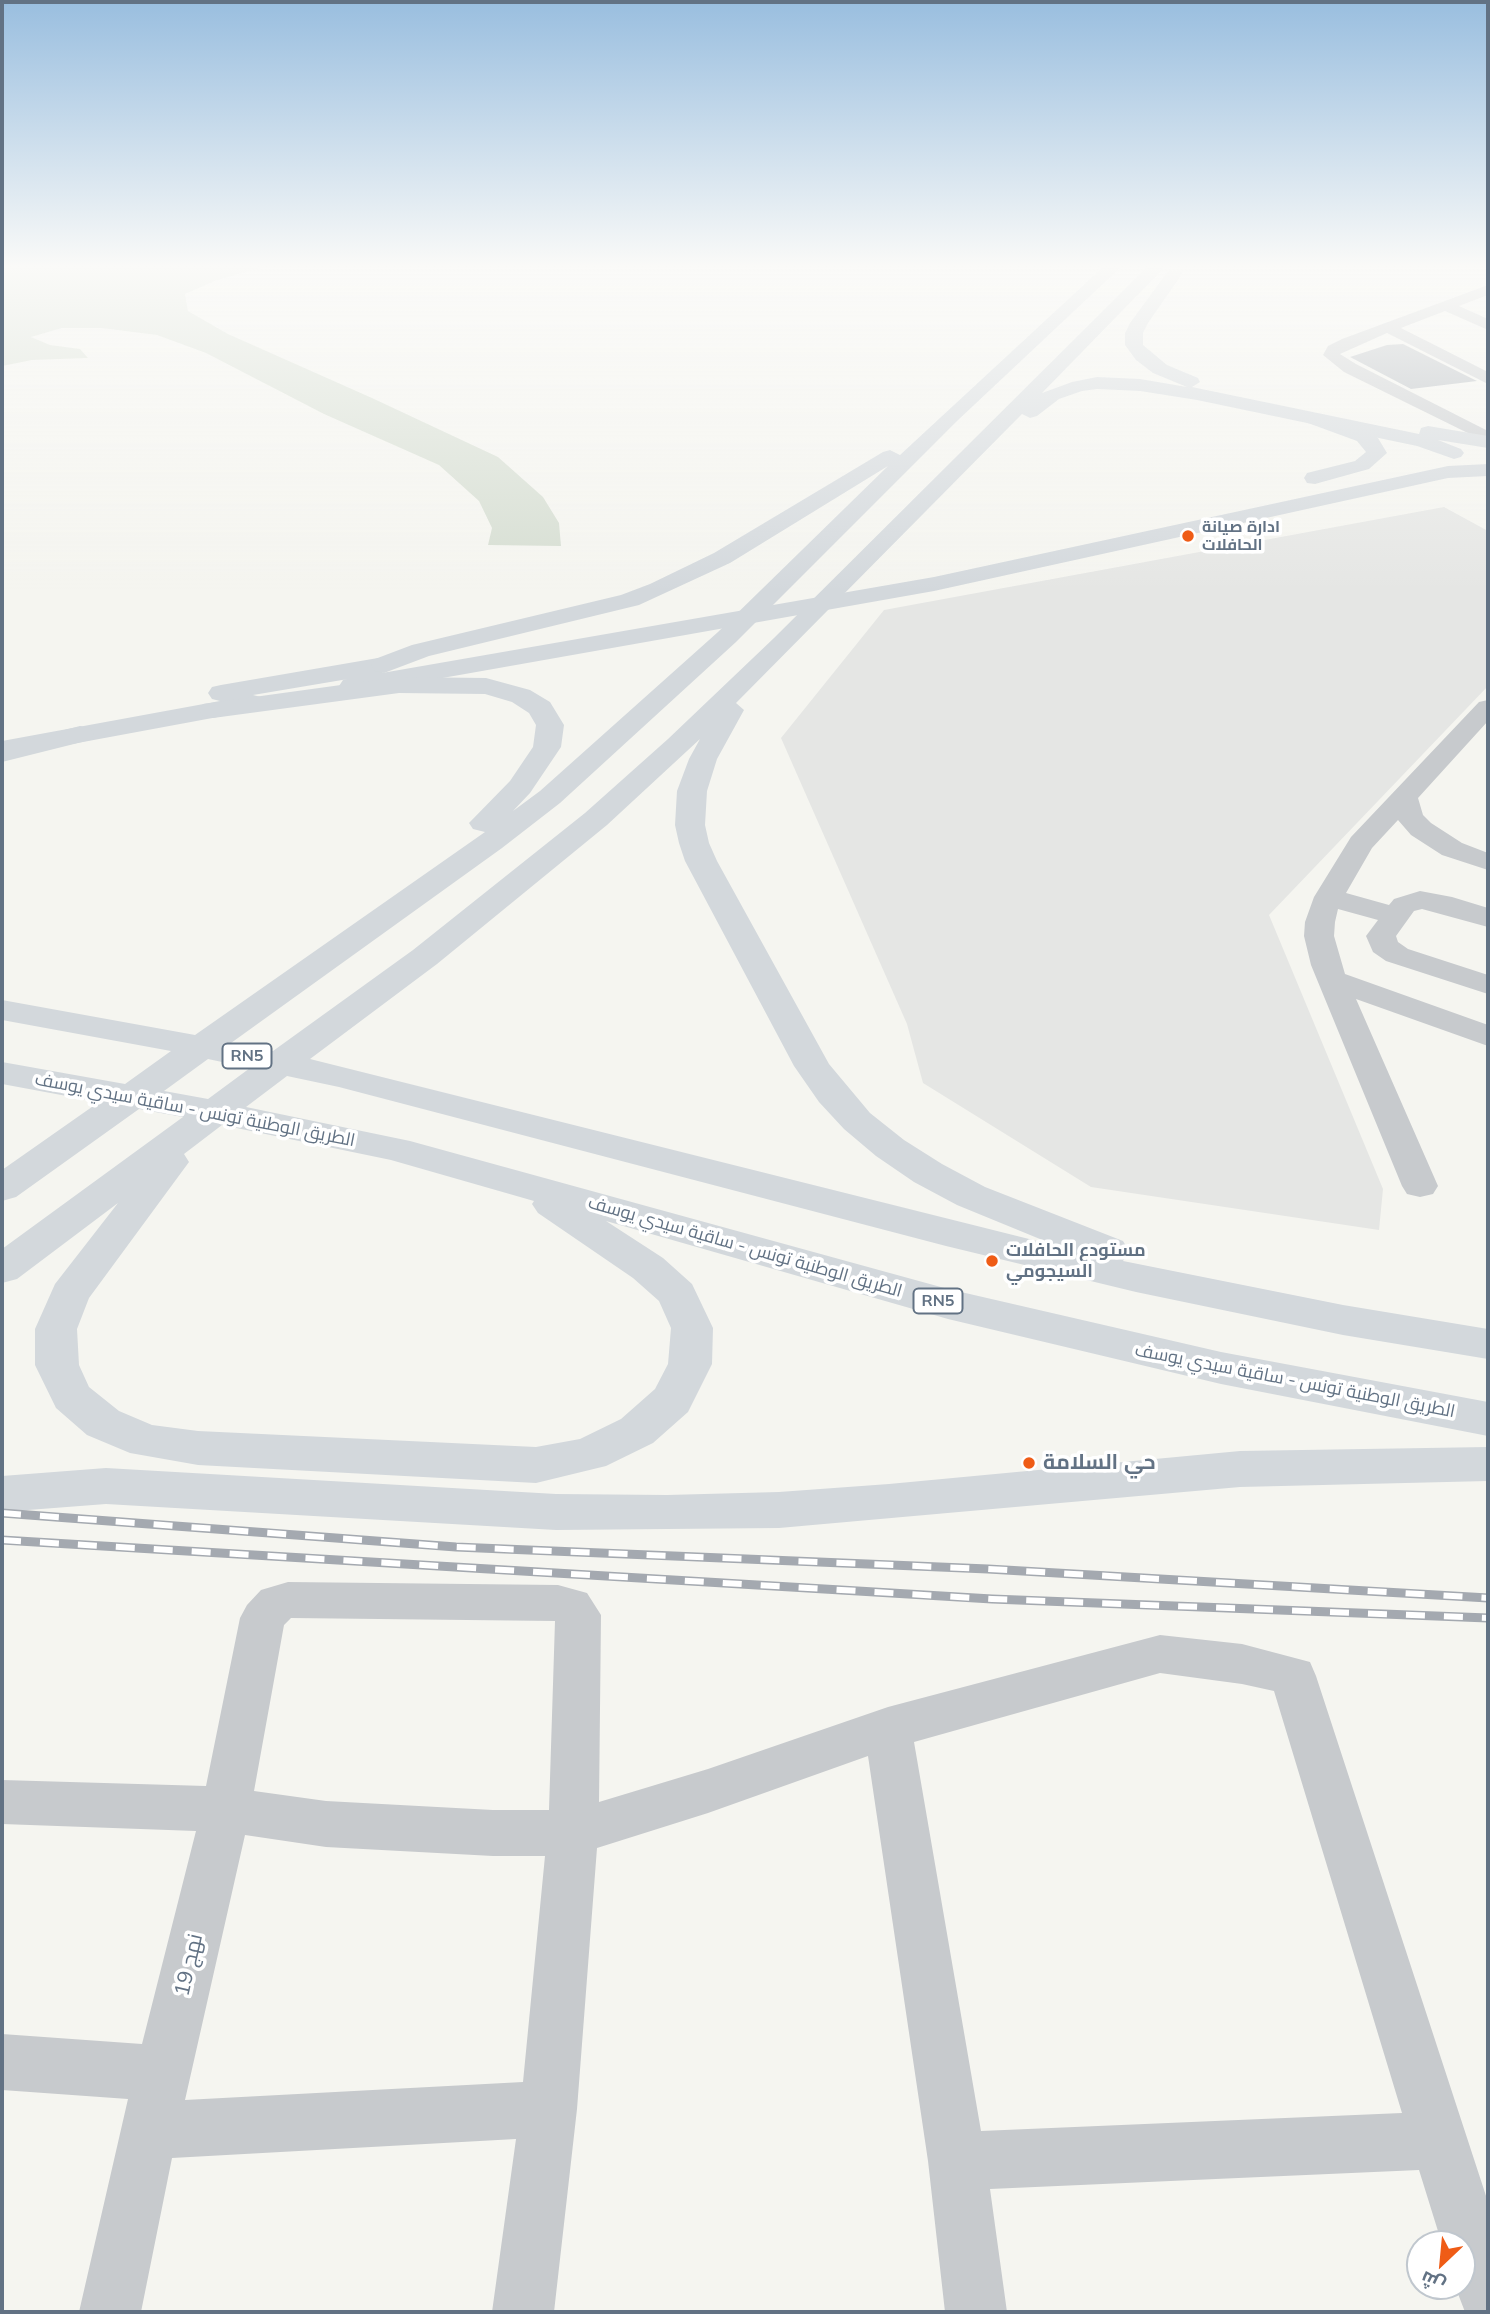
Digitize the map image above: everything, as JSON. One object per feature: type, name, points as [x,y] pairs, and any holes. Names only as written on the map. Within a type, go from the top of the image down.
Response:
[{"type":"main road","points":[[4,1186],[373,926],[550,797],[727,637],[995,376]]},
{"type":"main road","points":[[2,1269],[425,957],[596,820],[783,643],[1048,376]]},
{"type":"main road","points":[[1177,376],[1241,397],[1488,439]]},
{"type":"main road","points":[[974,450],[994,441],[1052,395],[1097,383],[1163,387],[1423,441],[1454,453],[1464,462],[1488,469]]},
{"type":"main road","points":[[384,665],[421,650],[630,600],[684,578],[831,493],[950,417]]},
{"type":"main road","points":[[1241,502],[1362,465],[1373,459],[1377,453],[1371,442],[1364,437],[1315,419]]},
{"type":"main road","points":[[2,732],[384,665],[1241,502],[1432,464],[1462,446],[1488,439]]},
{"type":"main road","points":[[2,751],[213,710],[934,584],[1448,472],[1488,469]]},
{"type":"main road","points":[[749,675],[696,775],[690,825],[701,861],[812,1066],[832,1094],[890,1148],[971,1196],[1235,1300]]},
{"type":"main road","points":[[213,710],[399,685],[447,684],[486,686],[521,696],[540,708],[550,725],[547,747],[520,787],[493,815],[396,898],[373,926]]},
{"type":"main road","name":"RN5","points":[[2,1010],[46,1016],[243,1055],[446,1102],[946,1233],[1235,1300],[1488,1344]]},
{"type":"main road","name":"الطريق الوطنية تونس - ساقية سيدي يوسف","points":[[2,1073],[192,1107],[396,1149],[820,1270],[961,1307],[1234,1371],[1488,1419]]},
{"type":"main road","points":[[195,1128],[70,1294],[56,1329],[57,1365],[72,1397],[103,1423],[146,1441],[198,1448],[536,1465],[590,1454],[638,1431],[672,1400],[690,1364],[692,1328],[677,1294],[648,1268],[521,1183]]},
{"type":"main road","points":[[2,1494],[60,1487],[106,1486],[556,1512],[667,1513],[779,1510],[861,1504],[1240,1469],[1488,1464]]},
{"type":"street","points":[[1366,376],[1488,439]]},
{"type":"street","points":[[1420,1186],[1332,980],[1321,950],[1320,922],[1329,897],[1361,843],[1488,707]]},
{"type":"street","points":[[1404,797],[1405,807],[1420,829],[1452,849],[1488,862]]},
{"type":"street","points":[[1329,897],[1395,916]]},
{"type":"street","points":[[1488,918],[1442,903],[1420,900],[1404,905],[1381,936],[1389,951],[1488,985]]},
{"type":"street","points":[[1332,980],[1488,1036]]},
{"type":"street","name":"نهج 19","points":[[110,2312],[149,2131],[226,1810],[263,1618],[277,1603],[288,1600],[571,1606],[579,1620],[573,1833]]},
{"type":"street","points":[[2,1802],[226,1810],[326,1824],[493,1833],[573,1833],[708,1791],[888,1728],[1160,1654],[1242,1664],[1293,1676],[1439,2140],[1478,2232],[1488,2295]]},
{"type":"street","points":[[888,1728],[957,2161],[976,2312]]},
{"type":"street","points":[[523,2312],[549,2109],[573,1833]]},
{"type":"street","points":[[2,2062],[164,2073]]},
{"type":"street","points":[[149,2131],[549,2109]]},
{"type":"street","points":[[957,2161],[1439,2140]]},
{"type":"shaded area","points":[[250,376],[322,376],[498,457],[543,497],[559,523],[561,546],[488,545],[492,528],[479,501],[439,465],[324,414]]},
{"type":"shaded area","points":[[1444,507],[1488,531],[1488,686],[1269,915],[1383,1189],[1379,1230],[1091,1187],[923,1083],[907,1024],[781,738],[884,610]]},
{"type":"building","points":[[1386,376],[1467,376],[1477,381],[1411,389]]},
{"type":"railway","points":[[2,1513],[456,1547],[988,1569],[1488,1598]]},
{"type":"railway","points":[[2,1540],[992,1599],[1488,1618]]},
{"type":"place","name":"ادارة صيانة الحافلات","points":[[1188,536]]},
{"type":"place","name":"مستودع الحافلات السيجومي","points":[[992,1261]]},
{"type":"place","name":"حي السلامة","points":[[1029,1463]]}]
